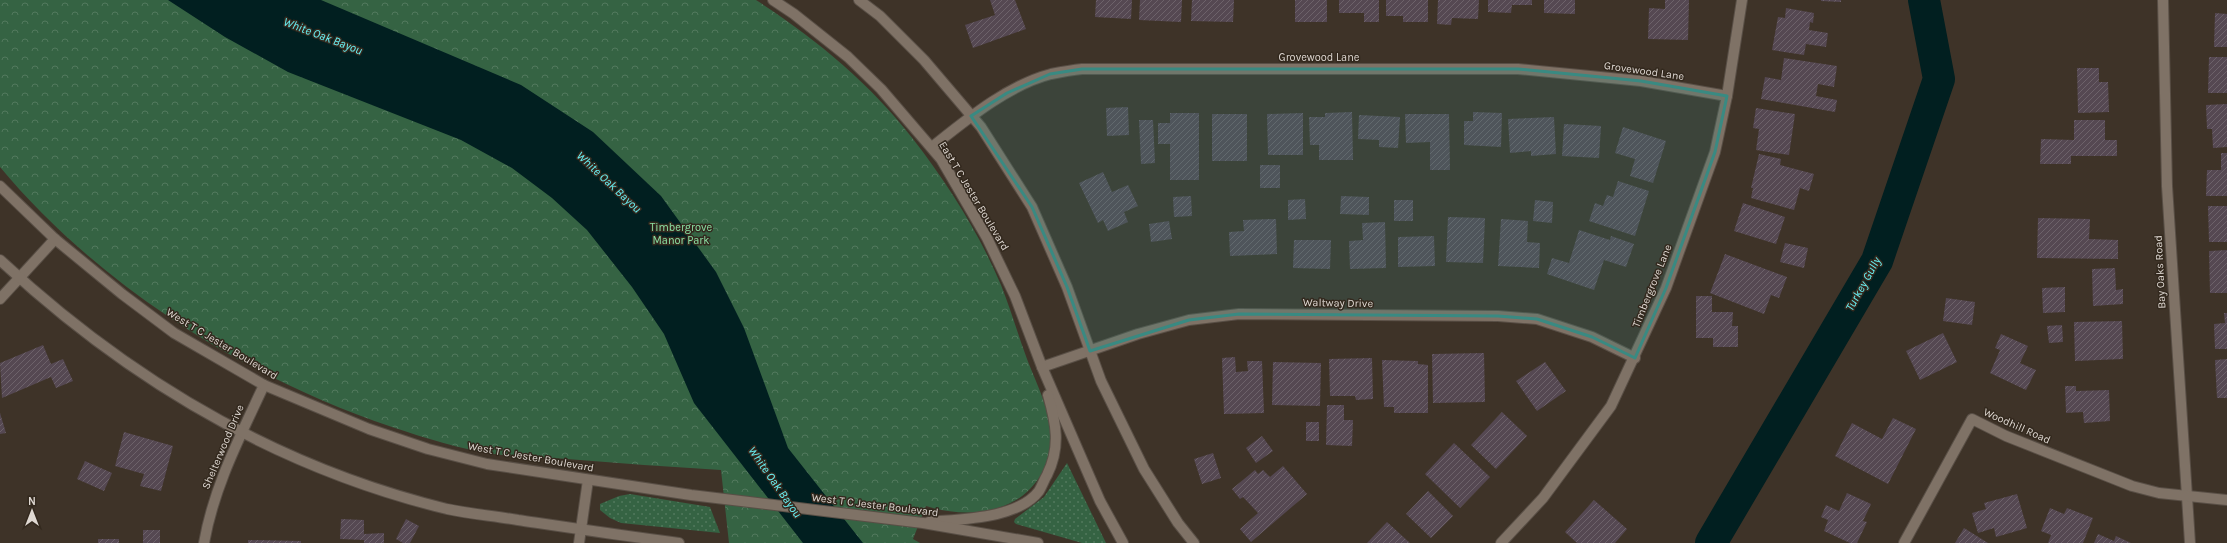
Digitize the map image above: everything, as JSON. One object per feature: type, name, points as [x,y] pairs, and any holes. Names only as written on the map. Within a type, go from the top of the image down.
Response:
[{"type":"street","name":"East T C Jester Boulevard","points":[[773,0],[794,14],[848,57],[880,89],[932,147],[988,238],[1015,296],[1042,367],[1100,501],[1123,543]]},
{"type":"street","points":[[859,0],[880,16],[924,60],[981,127],[1032,207],[1068,286],[1101,381],[1144,469],[1178,523],[1194,543]]},
{"type":"street","name":"Timbergrove Lane","points":[[1501,543],[1542,498],[1611,406],[1635,358],[1666,288],[1715,152],[1727,96],[1742,0]]},
{"type":"street","name":"Bay Oaks Road","points":[[2163,0],[2167,186],[2178,378],[2190,543]]},
{"type":"street","name":"Grovewood Lane","points":[[932,147],[971,116],[1007,93],[1050,74],[1082,69],[1518,69],[1641,81],[1727,96]]},
{"type":"street","name":"West T C Jester Boulevard","points":[[0,186],[55,239],[122,294],[174,333],[264,385],[362,426],[428,449],[487,464],[588,480],[923,523],[1038,543]]},
{"type":"street","points":[[0,299],[55,239]]},
{"type":"street","points":[[0,260],[90,339],[150,380],[241,433],[348,479],[398,496],[449,509],[581,530],[679,543]]},
{"type":"street","name":"Waltway Drive","points":[[1042,367],[1138,334],[1189,320],[1239,314],[1483,316],[1537,319],[1592,337],[1635,358]]},
{"type":"street","points":[[923,523],[991,516],[1015,508],[1038,492],[1054,460],[1056,426],[1042,367]]},
{"type":"street","name":"Shelterwood Drive","points":[[204,543],[208,518],[218,484],[264,385]]},
{"type":"street","name":"Woodhill Road","points":[[1904,543],[1972,419],[2006,436],[2132,486],[2159,493],[2187,497]]},
{"type":"street","points":[[579,543],[588,480]]},
{"type":"street","points":[[2187,497],[2227,500]]},
{"type":"highlighted area","points":[[1082,69],[1518,69],[1641,81],[1727,96],[1715,152],[1666,288],[1635,358],[1592,337],[1537,319],[1498,316],[1239,314],[1189,320],[1090,351],[1067,287],[1032,207],[971,116],[1007,93],[1050,74]]},
{"type":"green space","name":"Timbergrove Manor Park","points":[[0,0],[756,0],[820,46],[860,80],[879,99],[926,156],[962,209],[983,247],[1001,285],[1027,359],[1042,396],[1048,415],[1051,434],[1051,444],[1047,463],[1031,488],[1016,500],[995,509],[960,512],[926,506],[913,539],[920,543],[729,543],[721,470],[494,454],[430,439],[337,407],[230,355],[178,323],[129,289],[82,251],[39,210],[0,167]]},
{"type":"green space","points":[[1067,463],[1106,543],[1082,543],[1016,524],[1014,522],[1015,519],[1044,497]]},
{"type":"green space","points":[[630,494],[710,507],[720,533],[621,523],[610,518],[600,510],[600,504],[619,496]]},
{"type":"water","name":"White Oak Bayou","points":[[168,0],[321,0],[521,85],[593,132],[661,196],[716,272],[744,328],[788,448],[863,543],[803,543],[694,403],[664,334],[632,287],[587,230],[552,198],[512,168],[461,140],[288,72],[225,37]]},
{"type":"building","points":[[990,0],[1015,0],[1026,29],[973,48],[965,25],[995,15]]},
{"type":"building","points":[[1096,0],[1132,0],[1131,19],[1095,17]]},
{"type":"building","points":[[1140,0],[1182,0],[1181,22],[1139,20]]},
{"type":"building","points":[[1192,0],[1234,0],[1233,22],[1191,21]]},
{"type":"building","points":[[1295,0],[1327,0],[1327,22],[1295,22]]},
{"type":"building","points":[[1339,0],[1379,0],[1379,22],[1364,22],[1364,13],[1339,13]]},
{"type":"building","points":[[1386,0],[1428,0],[1428,22],[1403,22],[1403,16],[1386,16]]},
{"type":"building","points":[[1438,0],[1479,0],[1478,19],[1452,18],[1451,25],[1437,24]]},
{"type":"building","points":[[1488,0],[1532,0],[1532,5],[1512,5],[1511,13],[1488,12]]},
{"type":"building","points":[[1544,0],[1575,0],[1575,14],[1544,13]]},
{"type":"building","points":[[1665,0],[1689,0],[1688,40],[1648,39],[1649,8],[1665,9]]},
{"type":"building","points":[[1841,0],[1841,2],[1821,1]]},
{"type":"building","points":[[1786,8],[1814,13],[1813,23],[1810,22],[1809,30],[1828,33],[1826,47],[1806,44],[1804,55],[1772,50],[1778,17],[1785,18]]},
{"type":"building","points":[[2215,13],[2227,14],[2227,47],[2214,47]]},
{"type":"building","points":[[2209,57],[2227,57],[2227,93],[2208,93]]},
{"type":"building","points":[[1784,58],[1837,66],[1834,87],[1818,84],[1816,96],[1837,100],[1835,112],[1761,99],[1765,77],[1781,80]]},
{"type":"building","points":[[2077,68],[2099,68],[2099,82],[2108,82],[2109,112],[2078,113]]},
{"type":"building","points":[[2227,104],[2227,147],[2213,148],[2212,129],[2207,129],[2206,105]]},
{"type":"building","points":[[1128,107],[1129,135],[1107,136],[1106,108]]},
{"type":"building","points":[[1756,108],[1795,114],[1789,155],[1756,150],[1759,129],[1753,128]]},
{"type":"building","points":[[1352,112],[1353,160],[1319,160],[1319,145],[1310,145],[1309,117],[1325,117],[1325,113]]},
{"type":"building","points":[[1473,112],[1502,113],[1501,147],[1464,145],[1464,121],[1473,121]]},
{"type":"building","points":[[1170,113],[1199,113],[1199,180],[1170,180],[1170,144],[1158,144],[1158,123],[1170,123]]},
{"type":"building","points":[[1303,113],[1303,155],[1268,155],[1267,114]]},
{"type":"building","points":[[1212,114],[1247,114],[1247,161],[1212,161]]},
{"type":"building","points":[[1405,114],[1449,114],[1450,170],[1430,170],[1430,142],[1406,143]]},
{"type":"building","points":[[1359,115],[1400,117],[1398,148],[1379,147],[1379,140],[1358,139]]},
{"type":"building","points":[[1554,117],[1556,154],[1531,156],[1531,151],[1510,153],[1508,119]]},
{"type":"building","points":[[1139,120],[1153,120],[1155,163],[1141,164]]},
{"type":"building","points":[[2074,120],[2105,120],[2105,140],[2117,140],[2117,156],[2071,156],[2071,164],[2040,164],[2041,139],[2074,140]]},
{"type":"building","points":[[1564,124],[1601,126],[1599,158],[1562,156]]},
{"type":"building","points":[[1623,127],[1666,141],[1653,183],[1630,176],[1635,159],[1615,153]]},
{"type":"building","points":[[2221,153],[2227,153],[2227,196],[2206,196],[2207,170],[2221,170]]},
{"type":"building","points":[[1759,154],[1781,159],[1780,165],[1814,174],[1809,191],[1800,188],[1794,210],[1751,198],[1753,188],[1751,188]]},
{"type":"building","points":[[1260,165],[1280,165],[1280,188],[1260,188]]},
{"type":"building","points":[[1103,172],[1112,192],[1128,185],[1138,206],[1124,212],[1128,222],[1108,231],[1103,220],[1098,223],[1079,183]]},
{"type":"building","points":[[1618,181],[1649,191],[1635,236],[1589,221],[1595,203],[1603,206],[1607,195],[1613,197]]},
{"type":"building","points":[[1191,196],[1192,216],[1174,217],[1173,197]]},
{"type":"building","points":[[1341,196],[1369,197],[1369,215],[1340,214]]},
{"type":"building","points":[[1305,199],[1306,219],[1288,220],[1288,200]]},
{"type":"building","points":[[1394,200],[1413,200],[1413,221],[1394,221]]},
{"type":"building","points":[[1535,200],[1553,202],[1552,223],[1533,221]]},
{"type":"building","points":[[1743,203],[1785,217],[1776,244],[1734,231]]},
{"type":"building","points":[[2208,206],[2227,206],[2227,242],[2209,242]]},
{"type":"building","points":[[1448,217],[1485,218],[1483,263],[1446,262]]},
{"type":"building","points":[[2038,218],[2090,219],[2089,239],[2118,240],[2118,259],[2037,258]]},
{"type":"building","points":[[1276,219],[1277,254],[1230,256],[1229,232],[1244,231],[1243,220]]},
{"type":"building","points":[[1501,219],[1528,221],[1527,242],[1540,243],[1539,268],[1498,266]]},
{"type":"building","points":[[1169,221],[1172,239],[1151,242],[1149,224]]},
{"type":"building","points":[[1385,222],[1386,268],[1350,269],[1349,241],[1363,240],[1362,223]]},
{"type":"building","points":[[1579,230],[1610,240],[1611,236],[1634,244],[1626,267],[1604,260],[1594,290],[1547,274],[1552,258],[1569,263]]},
{"type":"building","points":[[1434,236],[1435,266],[1398,267],[1398,237]]},
{"type":"building","points":[[1294,240],[1331,240],[1330,269],[1293,268]]},
{"type":"building","points":[[1785,243],[1808,248],[1804,268],[1780,262]]},
{"type":"building","points":[[2227,250],[2227,293],[2210,293],[2209,251]]},
{"type":"building","points":[[1725,254],[1787,277],[1779,298],[1771,295],[1764,314],[1710,293]]},
{"type":"building","points":[[2115,268],[2116,290],[2123,289],[2123,304],[2093,306],[2092,269]]},
{"type":"building","points":[[2065,287],[2065,312],[2043,313],[2042,288]]},
{"type":"building","points":[[1696,296],[1712,296],[1712,312],[1733,312],[1732,326],[1738,326],[1738,347],[1713,347],[1713,338],[1696,338]]},
{"type":"building","points":[[1946,298],[1975,302],[1972,325],[1943,321]]},
{"type":"building","points":[[2224,313],[2227,313],[2227,349],[2215,349],[2214,324],[2225,323]]},
{"type":"building","points":[[2122,321],[2123,359],[2075,361],[2074,322]]},
{"type":"building","points":[[2062,325],[2063,342],[2049,343],[2047,326]]},
{"type":"building","points":[[1943,333],[1957,362],[1920,380],[1906,351]]},
{"type":"building","points":[[2001,334],[2028,346],[2020,363],[2036,370],[2026,390],[1990,373],[2000,350],[1995,348]]},
{"type":"building","points":[[43,345],[51,364],[63,359],[73,381],[56,388],[51,377],[2,398],[0,363]]},
{"type":"building","points":[[1484,353],[1485,402],[1433,403],[1432,354]]},
{"type":"building","points":[[1235,357],[1236,372],[1248,371],[1247,361],[1262,361],[1264,413],[1224,414],[1222,358]]},
{"type":"building","points":[[1372,358],[1373,399],[1356,400],[1355,396],[1330,396],[1329,359]]},
{"type":"building","points":[[2227,359],[2227,398],[2217,398],[2215,360]]},
{"type":"building","points":[[1382,360],[1418,361],[1418,364],[1428,365],[1428,413],[1394,413],[1394,407],[1384,407]]},
{"type":"building","points":[[1273,362],[1321,363],[1320,406],[1272,405]]},
{"type":"building","points":[[1545,362],[1566,391],[1537,411],[1516,381]]},
{"type":"building","points":[[2065,386],[2076,386],[2076,391],[2109,390],[2110,421],[2084,423],[2083,412],[2066,413]]},
{"type":"building","points":[[1327,405],[1344,405],[1344,420],[1353,420],[1352,446],[1326,445]]},
{"type":"building","points":[[1502,412],[1527,436],[1496,469],[1471,445]]},
{"type":"building","points":[[0,413],[6,433],[0,434]]},
{"type":"building","points":[[1893,418],[1916,429],[1888,484],[1835,456],[1852,423],[1882,439]]},
{"type":"building","points":[[1306,422],[1319,422],[1319,441],[1306,441]]},
{"type":"building","points":[[124,432],[173,446],[161,491],[140,486],[144,474],[115,466]]},
{"type":"building","points":[[1262,436],[1273,451],[1256,463],[1246,448]]},
{"type":"building","points":[[1454,443],[1490,477],[1460,508],[1425,474]]},
{"type":"building","points":[[1213,453],[1221,478],[1202,484],[1194,459]]},
{"type":"building","points":[[85,461],[112,473],[104,491],[77,479]]},
{"type":"building","points":[[1283,466],[1307,494],[1251,542],[1240,529],[1258,513],[1243,497],[1240,499],[1232,489],[1255,470],[1258,474],[1263,470],[1270,477]]},
{"type":"building","points":[[1428,491],[1453,516],[1431,538],[1406,514]]},
{"type":"building","points":[[1847,493],[1871,504],[1863,521],[1867,522],[1857,543],[1850,543],[1824,531],[1828,520],[1821,517],[1826,505],[1839,511]]},
{"type":"building","points":[[2017,494],[2027,528],[1996,537],[1994,528],[1978,533],[1972,513],[1986,509],[1984,503]]},
{"type":"building","points":[[1594,500],[1627,529],[1615,543],[1577,543],[1565,532]]},
{"type":"building","points":[[2050,508],[2064,514],[2067,508],[2093,518],[2083,543],[2048,543],[2051,535],[2041,531]]},
{"type":"building","points":[[341,519],[364,520],[364,534],[384,533],[384,543],[364,543],[364,540],[340,539]]},
{"type":"building","points":[[406,519],[419,526],[410,543],[403,543],[396,539]]},
{"type":"building","points":[[1387,522],[1410,543],[1367,543]]},
{"type":"building","points":[[1964,528],[1988,543],[1955,543]]},
{"type":"building","points":[[143,530],[160,530],[160,543],[143,543]]},
{"type":"building","points":[[2098,534],[2114,541],[2116,536],[2131,543],[2094,543]]},
{"type":"building","points":[[98,539],[119,539],[119,543],[98,543]]},
{"type":"building","points":[[248,540],[301,541],[301,543],[248,543]]},
{"type":"waterway","name":"Turkey Gully","points":[[1711,543],[1877,261],[1939,79],[1924,0]]}]
